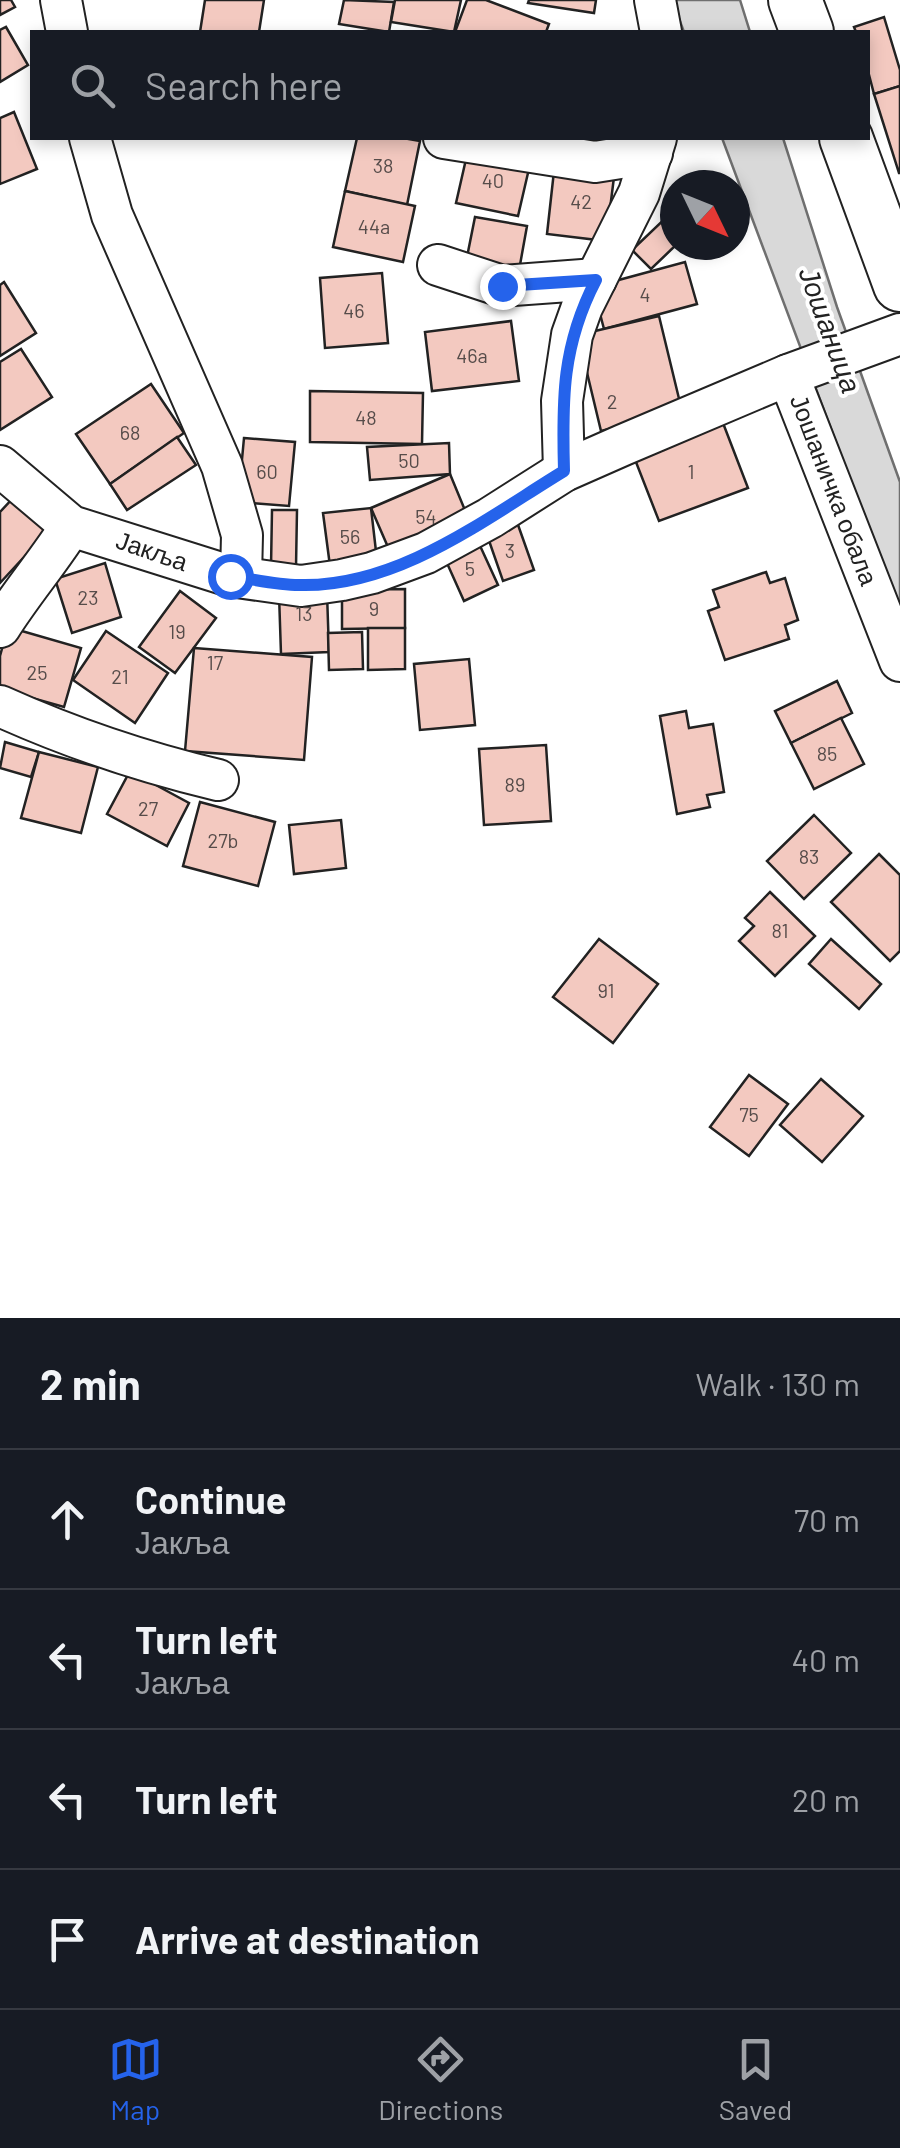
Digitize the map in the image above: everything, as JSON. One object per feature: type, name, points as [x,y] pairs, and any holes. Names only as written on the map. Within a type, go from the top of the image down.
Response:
[{"type":"main road","points":[[796,0],[806,30]]},
{"type":"main road","points":[[847,140],[899,280]]},
{"type":"street","points":[[61,0],[67,30]]},
{"type":"street","points":[[655,0],[661,30]]},
{"type":"street","points":[[91,140],[112,215],[222,466],[242,535],[240,577]]},
{"type":"street","points":[[457,140],[595,162],[654,145]]},
{"type":"street","points":[[564,471],[562,401],[572,335],[622,232],[654,145]]},
{"type":"street","points":[[438,264],[502,286],[596,280]]},
{"type":"street","name":"Јакља","points":[[0,466],[71,526],[206,570],[301,586],[372,573],[426,553],[564,471],[794,373],[891,337]]},
{"type":"street","name":"Јошаничка обала","points":[[794,373],[900,661]]},
{"type":"street","points":[[0,627],[71,526]]},
{"type":"street","points":[[0,706],[144,763],[218,780]]},
{"type":"water","points":[[672,0],[740,0],[749,30],[683,30]]},
{"type":"water","name":"Јошаница","points":[[723,140],[784,140],[837,307],[900,482],[900,613],[750,213],[750,170],[734,170]]},
{"type":"building","points":[[0,0],[11,0],[15,7],[0,15]]},
{"type":"building","points":[[205,0],[264,0],[259,30],[200,30]]},
{"type":"building","points":[[344,0],[394,2],[389,30],[339,24]]},
{"type":"building","points":[[395,0],[461,0],[454,30],[391,22]]},
{"type":"building","points":[[467,0],[486,0],[549,24],[547,30],[456,30]]},
{"type":"building","points":[[596,0],[594,13],[528,3]]},
{"type":"building","points":[[884,17],[900,70],[900,86],[874,94],[870,79],[870,30],[854,27]]},
{"type":"building","points":[[6,27],[28,65],[0,82],[0,30]]},
{"type":"building","points":[[900,86],[900,173],[899,173],[874,94]]},
{"type":"building","points":[[14,112],[37,169],[0,184],[0,118]]},
{"type":"building","points":[[357,140],[420,141],[407,205],[345,191]]},
{"type":"building","points":[[469,146],[531,160],[518,216],[456,203]]},
{"type":"building","points":[[555,162],[615,169],[606,241],[547,234]]},
{"type":"building","points":[[345,191],[415,206],[403,262],[333,247]]},
{"type":"building","points":[[475,217],[527,226],[518,276],[465,267]]},
{"type":"building","points":[[660,223],[660,260],[651,269],[632,250]]},
{"type":"building","points":[[685,262],[697,304],[604,329],[593,287]]},
{"type":"building","points":[[382,273],[388,343],[325,348],[320,278]]},
{"type":"building","points":[[4,282],[36,333],[0,356],[0,285]]},
{"type":"building","points":[[659,316],[682,411],[601,431],[578,335]]},
{"type":"building","points":[[511,321],[519,381],[432,391],[425,332]]},
{"type":"building","points":[[21,349],[52,397],[0,430],[0,362]]},
{"type":"building","points":[[151,384],[184,433],[110,484],[76,434]]},
{"type":"building","points":[[310,391],[423,393],[422,444],[310,442]]},
{"type":"building","points":[[723,423],[748,488],[659,521],[634,457]]},
{"type":"building","points":[[177,437],[196,465],[127,510],[110,484]]},
{"type":"building","points":[[244,438],[295,442],[289,506],[238,502]]},
{"type":"building","points":[[449,443],[450,474],[370,480],[367,447]]},
{"type":"building","points":[[450,474],[469,520],[391,554],[371,508]]},
{"type":"building","points":[[14,497],[49,530],[0,583],[0,512]]},
{"type":"building","points":[[371,508],[377,560],[330,566],[323,513]]},
{"type":"building","points":[[272,510],[297,510],[296,567],[271,567]]},
{"type":"building","points":[[517,522],[534,570],[503,581],[486,532]]},
{"type":"building","points":[[476,537],[498,585],[464,601],[442,552]]},
{"type":"building","points":[[105,563],[121,617],[72,633],[55,579]]},
{"type":"building","points":[[766,572],[770,583],[785,578],[798,620],[785,625],[789,639],[725,660],[708,611],[719,607],[713,590]]},
{"type":"building","points":[[405,589],[405,628],[342,629],[342,590]]},
{"type":"building","points":[[180,591],[216,618],[175,673],[139,647]]},
{"type":"building","points":[[327,593],[329,652],[281,654],[279,594]]},
{"type":"building","points":[[8,627],[81,648],[64,707],[0,689],[0,656]]},
{"type":"building","points":[[368,628],[405,628],[405,669],[368,670]]},
{"type":"building","points":[[106,631],[168,673],[135,723],[73,680]]},
{"type":"building","points":[[362,632],[363,669],[329,670],[328,633]]},
{"type":"building","points":[[194,648],[312,657],[304,760],[185,751]]},
{"type":"building","points":[[469,659],[475,725],[420,730],[414,664]]},
{"type":"building","points":[[837,681],[852,713],[791,743],[775,711]]},
{"type":"building","points":[[686,711],[689,728],[713,724],[724,792],[707,795],[710,807],[677,814],[660,716]]},
{"type":"building","points":[[841,718],[864,764],[814,789],[791,743]]},
{"type":"building","points":[[5,742],[39,752],[31,777],[0,768]]},
{"type":"building","points":[[546,745],[551,821],[484,825],[479,749]]},
{"type":"building","points":[[39,752],[98,767],[81,833],[21,818]]},
{"type":"building","points":[[130,771],[189,803],[167,846],[107,814]]},
{"type":"building","points":[[200,802],[275,822],[258,886],[183,866]]},
{"type":"building","points":[[814,815],[851,853],[804,899],[767,861]]},
{"type":"building","points":[[341,820],[346,868],[294,874],[289,825]]},
{"type":"building","points":[[879,854],[900,875],[900,951],[890,961],[831,902]]},
{"type":"building","points":[[770,892],[815,936],[775,976],[739,941],[754,926],[745,918]]},
{"type":"building","points":[[599,939],[658,984],[613,1043],[553,997]]},
{"type":"building","points":[[831,939],[881,984],[859,1009],[809,964]]},
{"type":"building","points":[[749,1075],[788,1104],[749,1156],[710,1127]]},
{"type":"building","points":[[821,1079],[863,1116],[822,1162],[780,1125]]},
{"type":"route","points":[[230,576],[301,586],[372,573],[426,553],[564,471],[565,370],[572,335],[596,280],[502,286]]}]
